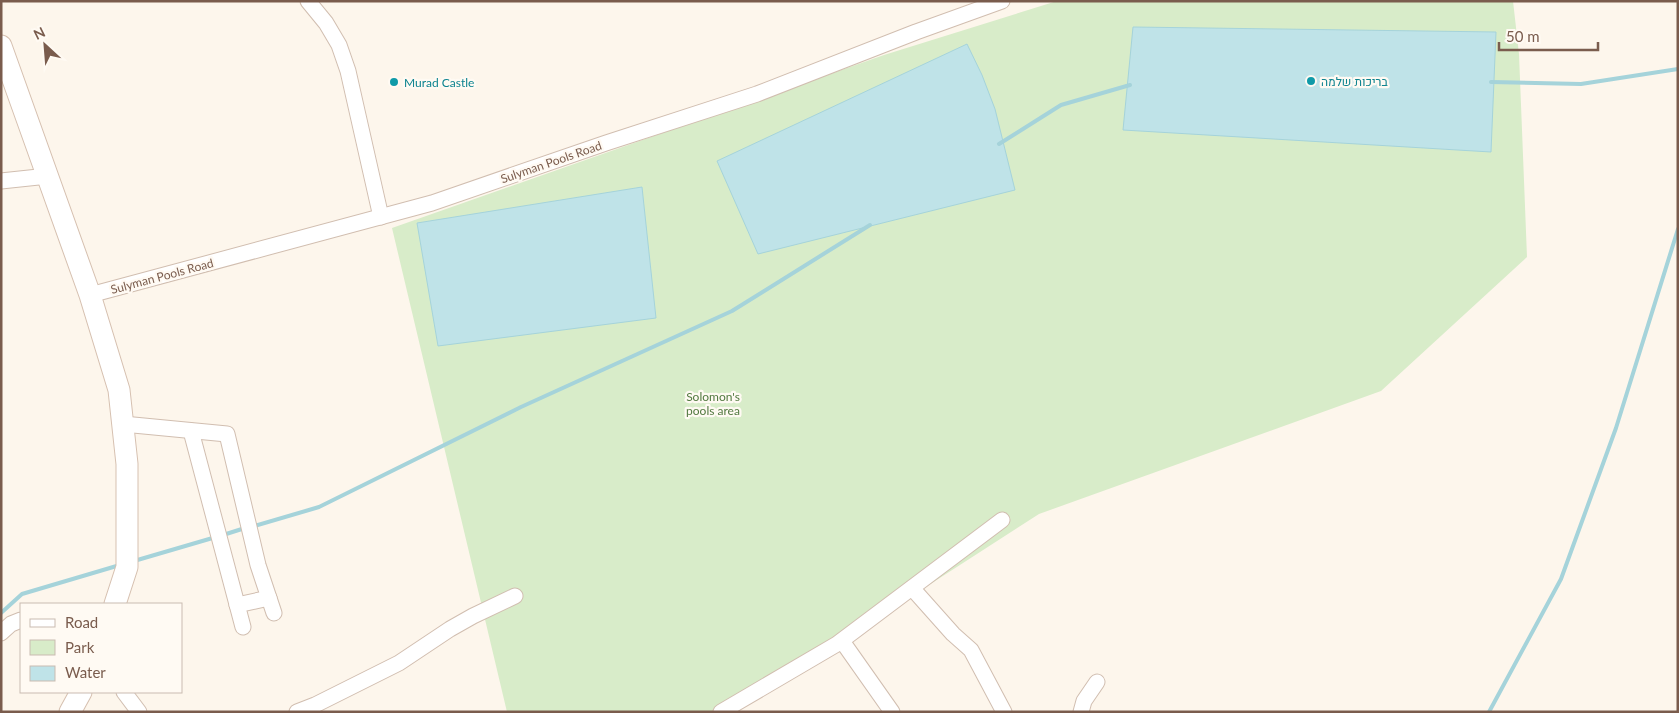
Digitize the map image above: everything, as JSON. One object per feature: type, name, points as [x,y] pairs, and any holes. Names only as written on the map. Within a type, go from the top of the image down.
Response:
[{"type":"main road","points":[[1,46],[90,295],[119,390],[127,464],[127,567],[115,603]]},
{"type":"main road","points":[[70,712],[80,693]]},
{"type":"street","points":[[308,1],[326,23],[339,45],[345,62],[380,217]]},
{"type":"street","name":"Sulyman Pools Road","points":[[90,295],[432,203],[606,143],[757,94],[916,32],[1002,1]]},
{"type":"street","points":[[1,181],[48,176]]},
{"type":"street","points":[[123,424],[227,434],[258,566],[274,613]]},
{"type":"street","points":[[191,431],[243,627]]},
{"type":"street","points":[[721,712],[842,641],[1002,520]]},
{"type":"street","points":[[912,588],[953,634],[971,650],[1004,712]]},
{"type":"street","points":[[297,712],[399,663],[450,629],[515,596]]},
{"type":"street","points":[[237,605],[269,598]]},
{"type":"street","points":[[1,633],[11,624],[20,620]]},
{"type":"street","points":[[842,641],[892,712]]},
{"type":"street","points":[[1081,712],[1084,701],[1097,682]]},
{"type":"street","points":[[125,693],[140,712]]},
{"type":"green space","name":"Solomon's pools area","points":[[1057,1],[1513,1],[1519,54],[1527,257],[1381,391],[1039,514],[732,712],[507,712],[392,228],[884,55]]},
{"type":"water","name":"בריכות שלמה","points":[[1133,27],[1496,32],[1491,152],[1123,130]]},
{"type":"water","points":[[967,44],[982,75],[995,109],[1015,190],[758,254],[717,161]]},
{"type":"water","points":[[642,187],[656,318],[438,346],[417,223]]},
{"type":"waterway","points":[[1491,82],[1581,84],[1678,69]]},
{"type":"waterway","points":[[999,144],[1061,105],[1130,85]]},
{"type":"waterway","points":[[251,527],[319,507],[521,407],[732,311],[870,225]]},
{"type":"waterway","points":[[1489,712],[1561,579],[1616,428],[1678,229]]},
{"type":"waterway","points":[[223,535],[245,528]]},
{"type":"waterway","points":[[134,561],[216,537]]},
{"type":"waterway","points":[[1,613],[22,594],[120,565]]},
{"type":"place","name":"בריכות שלמה","points":[[1311,81]]},
{"type":"place","name":"Murad Castle","points":[[394,82]]}]
